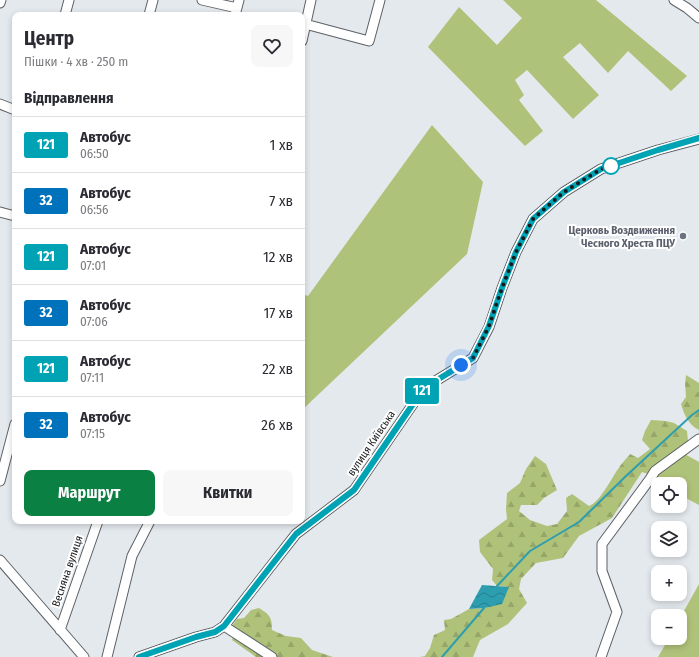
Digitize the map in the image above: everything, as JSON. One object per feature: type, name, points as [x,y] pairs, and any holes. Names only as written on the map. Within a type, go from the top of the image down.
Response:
[{"type":"street","points":[[66,12],[69,0]]},
{"type":"street","points":[[151,12],[153,0]]},
{"type":"street","points":[[202,0],[237,8]]},
{"type":"street","points":[[311,0],[305,24],[369,41],[380,0]]},
{"type":"street","points":[[674,0],[699,18]]},
{"type":"street","points":[[0,104],[12,109]]},
{"type":"street","name":"вулиця Київська","points":[[139,657],[215,632],[224,626],[296,534],[354,490],[424,388],[473,358],[489,326],[516,252],[533,219],[564,192],[601,169],[699,138]]},
{"type":"street","points":[[0,212],[12,215]]},
{"type":"street","points":[[0,481],[2,461],[12,433]]},
{"type":"street","points":[[601,657],[618,612],[602,571],[602,544],[655,471],[699,439]]},
{"type":"street","name":"Весняна вулиця","points":[[60,630],[97,524]]},
{"type":"street","points":[[107,657],[132,556],[148,524]]},
{"type":"street","points":[[0,560],[84,657]]},
{"type":"street","points":[[224,626],[272,657]]},
{"type":"green space","points":[[503,0],[596,0],[687,76],[671,91],[628,51],[608,73],[580,43],[563,57],[599,95],[573,119],[527,70],[515,80],[524,95],[519,100],[543,131],[525,146],[428,47],[459,7],[497,45],[522,18]]},
{"type":"green space","points":[[432,125],[483,182],[467,254],[305,407],[305,295],[308,296]]},
{"type":"green space","points":[[686,375],[699,383],[699,430],[687,419],[681,404],[686,397]]},
{"type":"green space","points":[[651,420],[674,423],[687,431],[688,441],[648,474],[642,472],[612,518],[579,536],[563,558],[536,563],[521,579],[519,589],[527,603],[508,624],[480,640],[473,657],[420,657],[425,656],[430,648],[434,635],[445,630],[444,620],[451,619],[469,609],[484,608],[508,587],[497,586],[492,580],[493,569],[480,552],[479,540],[507,519],[507,493],[520,483],[526,469],[535,456],[546,464],[557,490],[544,498],[537,505],[521,505],[519,511],[530,520],[547,526],[557,524],[567,511],[566,498],[572,494],[589,506],[593,504],[630,454],[638,458],[650,449],[642,440]]},
{"type":"green space","points":[[681,452],[699,462],[699,505],[687,499],[687,477],[652,477]]},
{"type":"green space","points":[[699,584],[699,657],[658,657],[665,645],[687,645],[687,609],[685,609]]},
{"type":"green space","points":[[259,608],[270,617],[272,622],[272,630],[286,636],[301,638],[312,650],[333,657],[256,657],[232,640],[234,634],[232,626],[237,619],[244,618],[251,610]]},
{"type":"water","points":[[482,585],[509,587],[502,604],[484,608],[469,609]]},
{"type":"waterway","points":[[497,586],[530,551],[579,522],[626,476],[699,410]]},
{"type":"waterway","points":[[442,657],[484,608]]},
{"type":"bus line","name":"121","points":[[139,657],[215,632],[224,626],[296,534],[354,490],[424,388],[473,358],[489,326],[516,252],[533,219],[564,192],[601,169],[699,138]]},
{"type":"place","name":"Церковь Воздвиження Чесного Хреста ПЦУ","points":[[683,236]]},
{"type":"route","points":[[461,365],[473,358],[489,326],[516,252],[533,219],[564,192],[601,169],[615,164],[611,166]]}]
